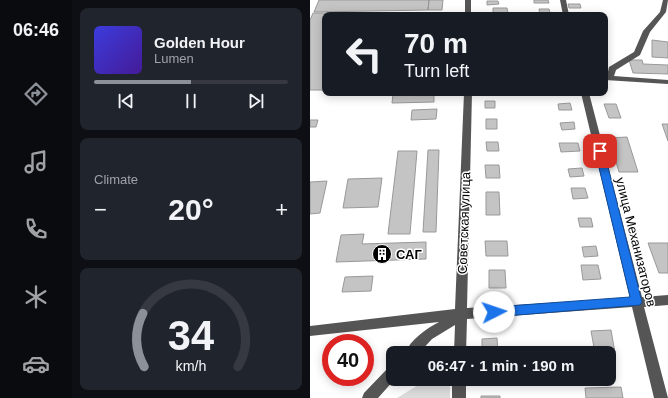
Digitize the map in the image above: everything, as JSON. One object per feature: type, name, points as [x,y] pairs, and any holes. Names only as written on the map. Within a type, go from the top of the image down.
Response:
[{"type":"street","points":[[468,0],[468,12]]},
{"type":"street","points":[[563,0],[565,12]]},
{"type":"street","points":[[608,76],[612,69],[637,53],[647,31],[663,12],[666,0]]},
{"type":"street","points":[[608,78],[668,82]]},
{"type":"street","name":"Советская улица","points":[[460,346],[468,96]]},
{"type":"street","name":"улица Механизаторов","points":[[586,96],[661,398]]},
{"type":"street","points":[[310,331],[461,314],[668,300]]},
{"type":"street","points":[[418,346],[428,335],[461,314]]},
{"type":"street","points":[[369,398],[386,380]]},
{"type":"street","points":[[459,386],[459,398]]},
{"type":"shaded area","points":[[417,386],[450,386],[450,398],[397,398]]},
{"type":"building","points":[[319,0],[429,0],[428,10],[314,12]]},
{"type":"building","points":[[429,0],[443,0],[442,10],[428,10]]},
{"type":"building","points":[[534,0],[548,0],[549,3],[534,3]]},
{"type":"building","points":[[487,1],[498,1],[499,4],[487,5]]},
{"type":"building","points":[[568,4],[580,4],[581,8],[569,8]]},
{"type":"building","points":[[493,8],[507,8],[508,12],[493,12]]},
{"type":"building","points":[[539,9],[549,9],[550,12],[540,12]]},
{"type":"building","points":[[313,13],[322,13],[322,90],[310,90],[310,20]]},
{"type":"building","points":[[652,40],[668,42],[668,58],[652,57]]},
{"type":"building","points":[[629,60],[642,60],[643,64],[668,65],[668,74],[633,73]]},
{"type":"building","points":[[393,96],[434,96],[434,102],[392,103]]},
{"type":"building","points":[[485,101],[495,101],[495,108],[485,108]]},
{"type":"building","points":[[570,103],[572,110],[559,110],[558,104]]},
{"type":"building","points":[[604,104],[616,104],[621,118],[609,118]]},
{"type":"building","points":[[437,109],[436,119],[411,120],[412,110]]},
{"type":"building","points":[[486,119],[497,119],[497,129],[486,129]]},
{"type":"building","points":[[310,120],[318,120],[316,127],[310,127]]},
{"type":"building","points":[[574,122],[575,129],[562,130],[560,123]]},
{"type":"building","points":[[662,124],[668,124],[668,141]]},
{"type":"building","points":[[627,137],[638,172],[619,172],[609,138]]},
{"type":"building","points":[[486,142],[498,142],[499,151],[487,151]]},
{"type":"building","points":[[559,143],[578,143],[580,151],[561,152]]},
{"type":"building","points":[[428,150],[439,150],[436,232],[423,232]]},
{"type":"building","points":[[398,151],[417,151],[410,234],[388,234]]},
{"type":"building","points":[[485,165],[499,165],[500,178],[486,178]]},
{"type":"building","points":[[582,168],[584,176],[570,177],[568,169]]},
{"type":"building","points":[[382,178],[378,207],[343,208],[348,179]]},
{"type":"building","points":[[327,181],[320,213],[310,214],[310,182]]},
{"type":"building","points":[[571,188],[585,188],[588,198],[573,199]]},
{"type":"building","points":[[486,192],[499,192],[500,215],[486,215]]},
{"type":"building","points":[[578,218],[591,218],[593,227],[580,227]]},
{"type":"building","name":"САГ","points":[[364,234],[362,244],[426,242],[426,259],[336,262],[341,235]]},
{"type":"building","points":[[485,241],[507,241],[508,256],[486,256]]},
{"type":"building","points":[[648,243],[668,243],[668,273],[659,273]]},
{"type":"building","points":[[596,246],[598,256],[584,257],[582,247]]},
{"type":"building","points":[[581,265],[598,265],[601,279],[583,280]]},
{"type":"building","points":[[489,270],[505,270],[506,288],[489,288]]},
{"type":"building","points":[[373,276],[371,291],[342,292],[345,277]]},
{"type":"building","points":[[611,330],[614,346],[594,346],[591,331]]},
{"type":"building","points":[[497,338],[498,346],[482,346],[482,339]]},
{"type":"building","points":[[621,387],[623,398],[586,398],[585,388]]},
{"type":"building","points":[[481,396],[500,396],[500,398],[481,398]]},
{"type":"place","name":"САГ","points":[[382,254]]},
{"type":"route","points":[[494,312],[637,302],[600,151]]}]
